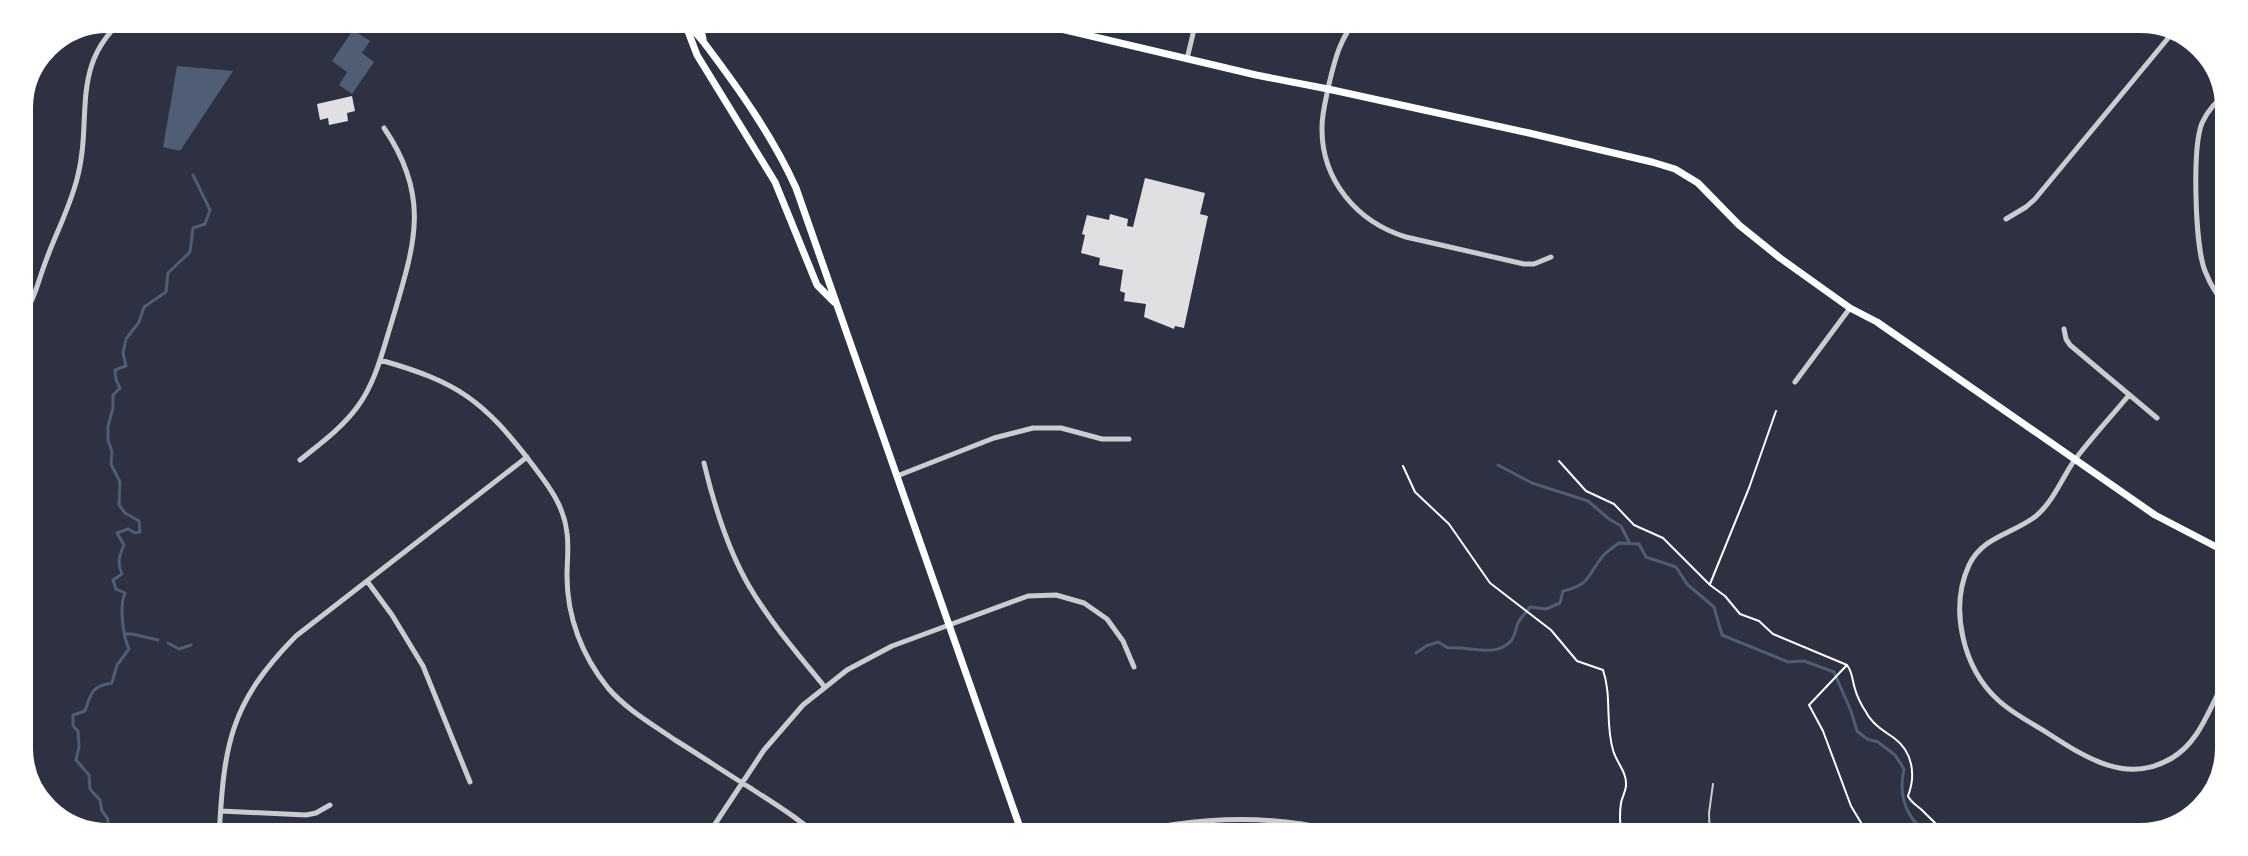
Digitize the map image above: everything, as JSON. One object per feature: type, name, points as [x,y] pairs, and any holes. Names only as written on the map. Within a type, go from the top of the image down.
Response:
[{"type":"main road","points":[[686,28],[697,55],[775,182],[817,285],[834,302]]},
{"type":"main road","points":[[691,28],[742,96],[785,163],[796,188],[1020,828]]},
{"type":"main road","points":[[700,28],[703,41]]},
{"type":"main road","points":[[1061,28],[1675,169],[1698,183],[1739,225],[1780,258],[1850,308],[1877,322],[2155,515],[2220,549]]},
{"type":"main road","points":[[716,86],[730,87],[742,96]]},
{"type":"main road","points":[[775,182],[796,188]]},
{"type":"street","points":[[28,307],[75,186],[81,159],[86,82],[95,55],[115,28]]},
{"type":"street","points":[[1187,59],[1194,28]]},
{"type":"street","points":[[1350,28],[1340,42],[1322,129],[1327,162],[1348,201],[1369,220],[1406,237],[1524,264],[1534,264],[1551,257]]},
{"type":"street","points":[[2006,219],[2035,199],[2171,35]]},
{"type":"street","points":[[2219,100],[2213,105],[2200,129],[2197,212],[2200,253],[2205,270],[2220,298]]},
{"type":"street","points":[[300,460],[347,420],[370,385],[411,257],[415,221],[413,190],[400,154],[384,128]]},
{"type":"street","points":[[1795,382],[1850,308]]},
{"type":"street","points":[[2064,329],[2070,345],[2157,418]]},
{"type":"street","points":[[380,360],[421,372],[460,391],[494,417],[551,489],[564,518],[569,603],[579,640],[610,690],[634,712],[807,828]]},
{"type":"street","points":[[2129,395],[2075,459],[2043,509],[2034,518],[1987,542],[1977,552],[1964,580],[1960,615],[1964,644],[1977,674],[1997,699],[2093,760],[2115,768],[2145,769],[2175,756],[2187,747],[2203,724],[2220,690]]},
{"type":"street","points":[[897,476],[994,438],[1033,428],[1061,428],[1102,439],[1129,439]]},
{"type":"street","points":[[220,828],[222,776],[232,732],[248,695],[272,661],[296,636],[527,457]]},
{"type":"street","points":[[704,463],[720,521],[742,573],[773,622],[824,686]]},
{"type":"street","points":[[367,581],[423,666],[470,782]]},
{"type":"street","points":[[710,828],[786,723],[824,686],[868,657],[892,646],[1028,596],[1042,594],[1071,598],[1096,609],[1123,641],[1134,667]]},
{"type":"street","points":[[221,811],[306,815],[330,805]]},
{"type":"street","points":[[1158,828],[1186,822],[1245,819],[1322,828]]},
{"type":"lane","points":[[1710,828],[1713,784]]},
{"type":"path","points":[[1710,585],[1776,411]]},
{"type":"path","points":[[1559,461],[1586,491],[1614,504],[1634,525],[1663,538],[1740,614],[1759,621],[1773,634],[1847,665],[1866,714],[1909,756],[1913,766],[1908,796],[1912,803],[1940,828]]},
{"type":"path","points":[[1403,466],[1415,492],[1449,524],[1490,583],[1551,630],[1577,661],[1603,670],[1608,686],[1608,721],[1613,752],[1625,775],[1620,828]]},
{"type":"path","points":[[1847,665],[1809,705],[1823,731],[1851,806],[1864,828]]},
{"type":"path","points":[[1965,828],[1974,824],[1986,828]]},
{"type":"water","points":[[353,30],[370,41],[362,53],[374,62],[352,94],[339,85],[347,72],[332,61]]},
{"type":"water","points":[[177,66],[233,71],[180,151],[163,147]]},
{"type":"building","points":[[352,96],[355,111],[347,113],[348,121],[329,125],[328,118],[320,120],[317,104]]},
{"type":"building","points":[[1145,178],[1205,193],[1200,214],[1208,216],[1184,328],[1175,326],[1174,329],[1144,317],[1146,304],[1124,301],[1125,293],[1120,291],[1123,270],[1099,265],[1100,258],[1081,253],[1087,215],[1109,220],[1110,214],[1128,219],[1127,226],[1133,227]]},
{"type":"waterway","points":[[106,828],[108,819],[102,811],[100,800],[90,789],[89,775],[76,760],[78,731],[73,726],[73,715],[85,711],[96,688],[112,683],[117,665],[129,649],[122,621],[125,593],[116,589],[113,580],[122,574],[119,560],[124,545],[117,533],[128,529],[140,532],[139,521],[125,513],[119,505],[120,482],[111,464],[108,426],[113,395],[120,388],[115,370],[126,366],[123,353],[126,339],[139,322],[144,307],[166,292],[168,273],[190,252],[193,228],[205,224],[210,210],[193,175]]},
{"type":"waterway","points":[[1498,465],[1532,483],[1588,501],[1621,526],[1629,542]]},
{"type":"waterway","points":[[1416,653],[1438,642],[1448,648],[1489,650],[1504,646],[1513,639],[1518,623],[1530,607],[1546,609],[1560,603],[1563,591],[1584,582],[1605,554],[1619,543],[1639,544],[1646,557],[1676,567],[1687,584],[1714,607],[1722,635],[1788,662],[1804,661],[1834,672],[1857,731],[1895,755],[1904,769],[1905,805],[1921,828]]},
{"type":"waterway","points":[[124,634],[158,640]]},
{"type":"waterway","points":[[168,643],[179,649],[191,645]]}]
